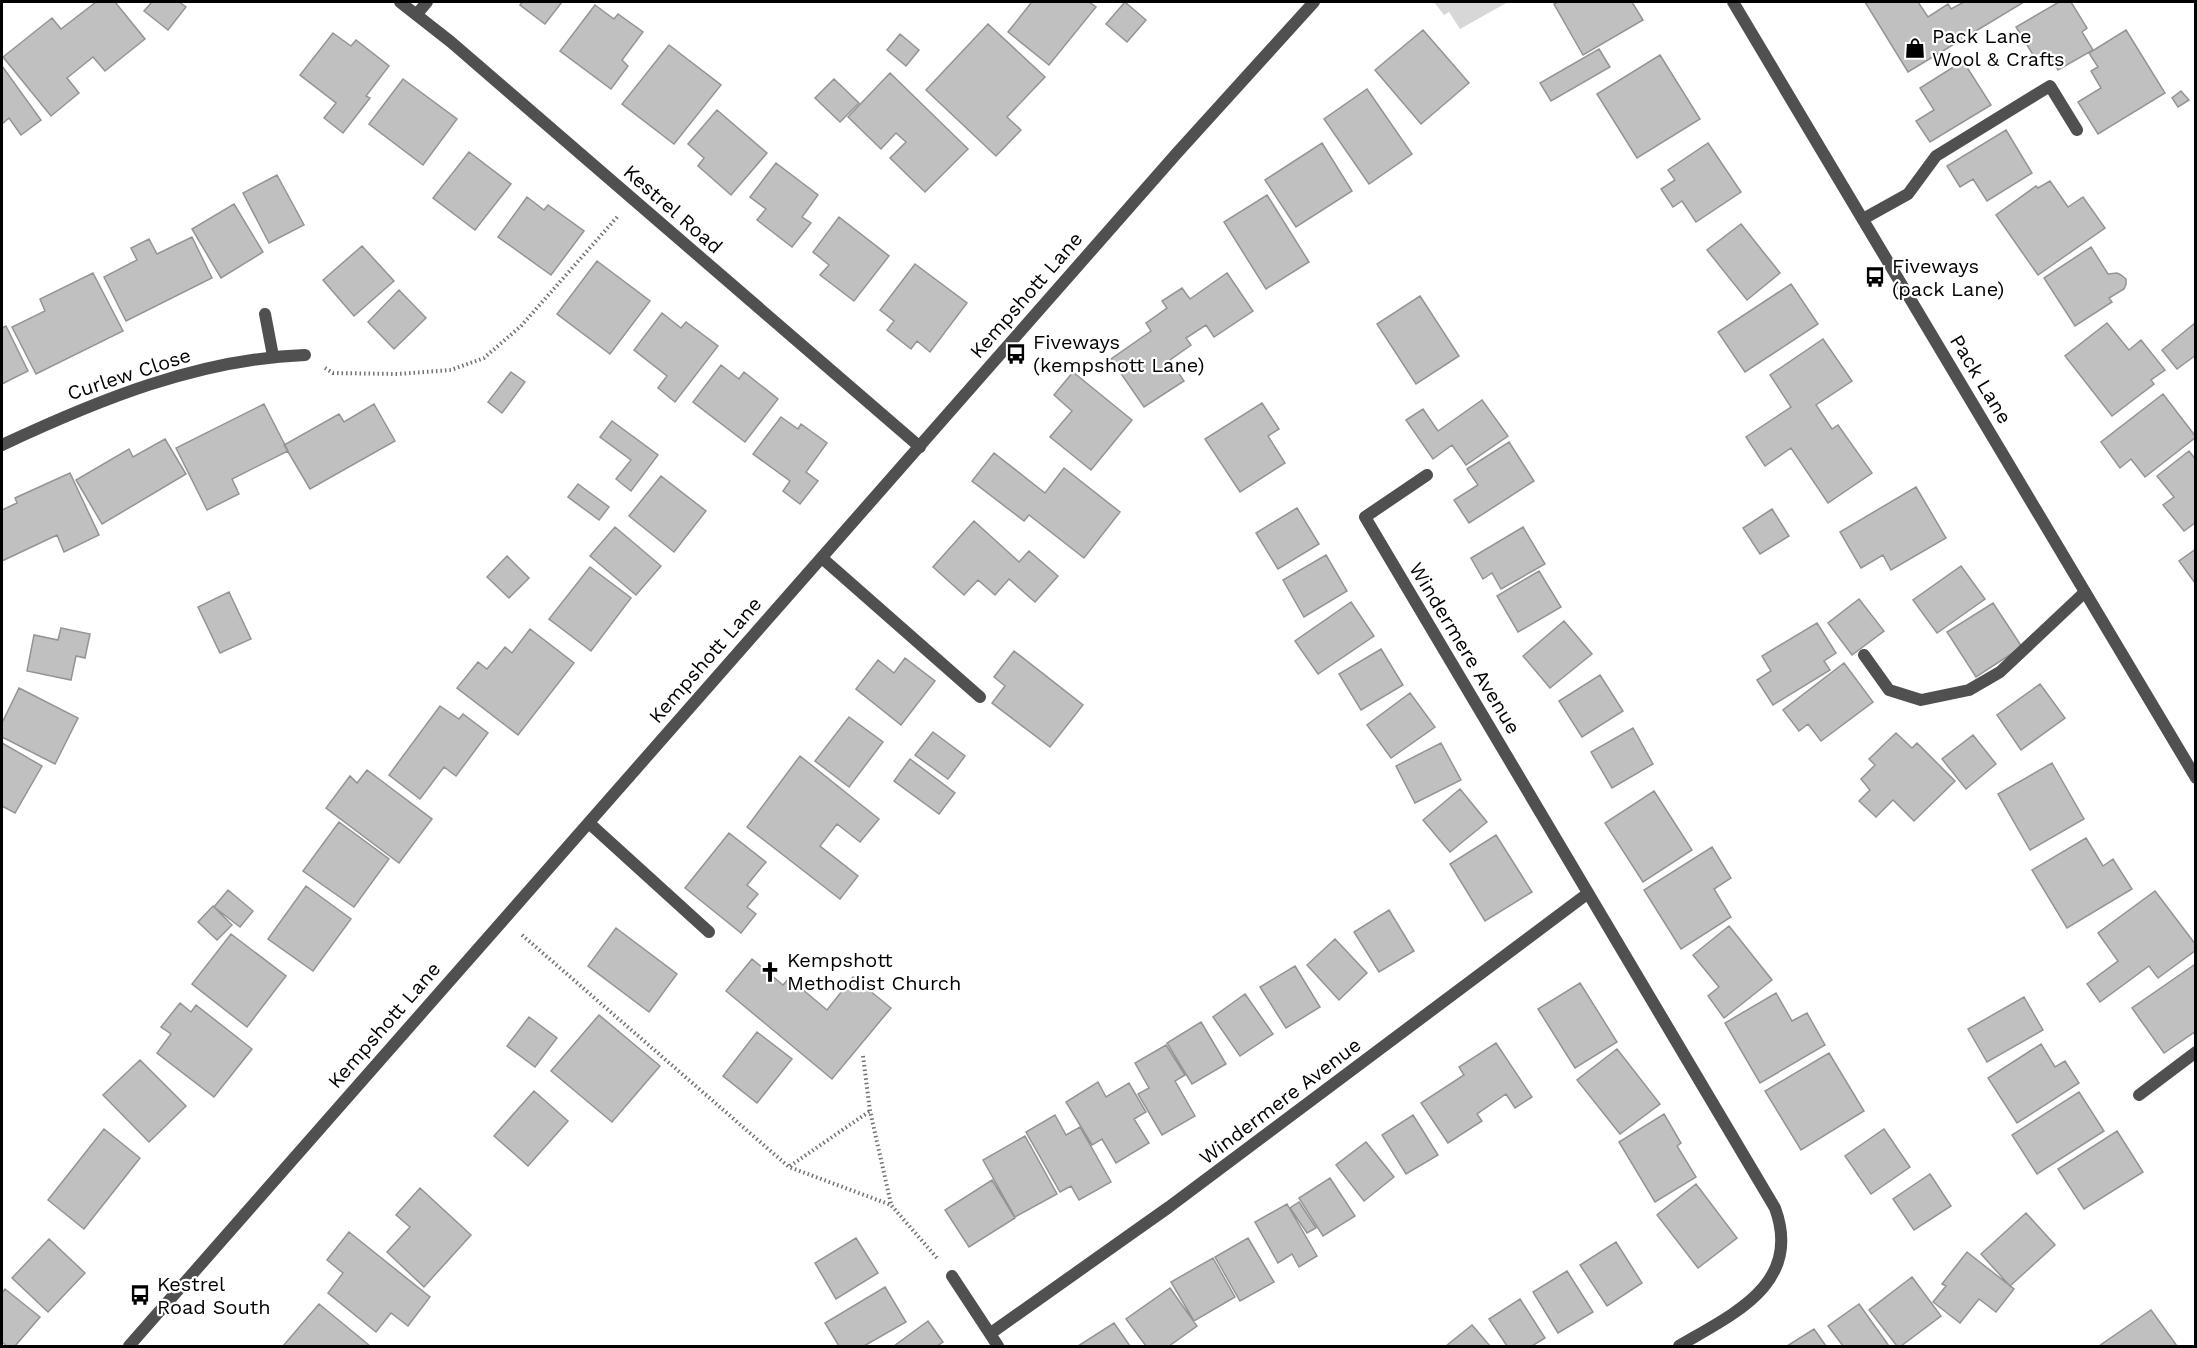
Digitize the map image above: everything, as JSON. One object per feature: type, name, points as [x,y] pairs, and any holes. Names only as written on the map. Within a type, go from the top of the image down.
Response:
[{"type":"street","name":"Kestrel Road","points":[[400,2],[417,14],[920,447]]},
{"type":"street","points":[[417,14],[427,2]]},
{"type":"street","name":"Kempshott Lane","points":[[129,1347],[1177,153],[1314,2]]},
{"type":"street","name":"Pack Lane","points":[[1732,2],[2196,778]]},
{"type":"street","points":[[1863,219],[1908,194],[1936,156],[2050,86],[2077,130]]},
{"type":"street","points":[[265,314],[273,356]]},
{"type":"street","name":"Curlew Close","points":[[2,445],[79,409],[179,374],[273,356],[305,355]]},
{"type":"street","name":"Windermere Avenue","points":[[1427,475],[1365,517],[1775,1208],[1780,1221],[1782,1248],[1774,1273],[1766,1285],[1737,1311],[1679,1347]]},
{"type":"street","points":[[822,558],[980,698]]},
{"type":"street","points":[[1864,655],[1889,690],[1921,700],[1969,690],[2000,672],[2085,592]]},
{"type":"street","points":[[589,823],[709,932]]},
{"type":"street","name":"Windermere Avenue","points":[[991,1333],[1169,1207],[1587,894]]},
{"type":"street","points":[[2139,1095],[2196,1052]]},
{"type":"street","points":[[952,1276],[998,1347]]},
{"type":"path","points":[[305,355],[333,372],[398,374],[451,370],[484,358],[521,326],[632,199]]},
{"type":"path","points":[[503,919],[789,1167],[891,1205]]},
{"type":"path","points":[[862,1056],[870,1111],[891,1205],[952,1276]]},
{"type":"path","points":[[789,1167],[870,1111]]},
{"type":"shaded area","points":[[1434,2],[1508,2],[1460,29],[1449,12],[1444,15]]},
{"type":"building","points":[[96,2],[115,2],[145,39],[105,71],[93,57],[67,78],[79,93],[51,116],[3,57],[52,18],[61,29]]},
{"type":"building","points":[[152,2],[179,2],[186,7],[168,30],[144,11]]},
{"type":"building","points":[[522,2],[562,2],[545,24],[520,5]]},
{"type":"building","points":[[1030,2],[1089,2],[1096,7],[1049,65],[1008,32]]},
{"type":"building","points":[[1125,2],[1146,20],[1127,42],[1106,24]]},
{"type":"building","points":[[1558,2],[1632,2],[1643,20],[1583,55],[1554,4]]},
{"type":"building","points":[[1865,2],[1918,2],[1928,17],[1948,4],[1951,9],[1964,2],[2024,2],[1908,72]]},
{"type":"building","points":[[2059,2],[2071,2],[2087,28],[2082,32],[2093,50],[2058,70],[2047,51],[2035,58],[2016,27]]},
{"type":"building","points":[[595,5],[614,19],[618,14],[643,32],[622,60],[628,66],[611,89],[560,51]]},
{"type":"building","points":[[988,24],[1045,77],[1007,117],[1021,130],[996,156],[926,90]]},
{"type":"building","points":[[1423,30],[1469,83],[1421,124],[1375,70]]},
{"type":"building","points":[[2126,30],[2165,93],[2098,134],[2078,102],[2101,88],[2091,71],[2098,67],[2089,53]]},
{"type":"building","points":[[333,33],[351,46],[356,40],[389,66],[366,96],[370,98],[343,133],[324,118],[336,103],[300,75]]},
{"type":"building","points":[[900,34],[919,50],[906,66],[887,50]]},
{"type":"building","points":[[669,45],[721,85],[674,144],[622,104]]},
{"type":"building","points":[[1599,49],[1610,67],[1551,101],[1540,83]]},
{"type":"building","points":[[1660,55],[1700,119],[1637,158],[1597,94]]},
{"type":"building","points":[[1963,61],[1991,105],[1930,142],[1916,121],[1934,110],[1920,88]]},
{"type":"building","points":[[2,66],[41,120],[21,135],[9,118],[2,124]]},
{"type":"building","points":[[890,73],[968,149],[925,192],[890,158],[906,142],[896,133],[881,149],[848,117]]},
{"type":"building","points":[[403,79],[457,119],[423,165],[369,124]]},
{"type":"building","points":[[834,79],[859,103],[840,122],[815,98]]},
{"type":"building","points":[[1367,89],[1412,154],[1369,184],[1324,119]]},
{"type":"building","points":[[2181,91],[2189,100],[2178,107],[2172,98]]},
{"type":"building","points":[[717,110],[767,153],[731,195],[698,166],[704,158],[688,144]]},
{"type":"building","points":[[2006,130],[2032,173],[1987,201],[1973,179],[1960,187],[1947,166]]},
{"type":"building","points":[[1322,143],[1352,191],[1296,227],[1265,180]]},
{"type":"building","points":[[1708,143],[1741,192],[1696,222],[1682,201],[1673,207],[1661,189],[1675,180],[1668,170]]},
{"type":"building","points":[[469,152],[511,184],[475,230],[433,198]]},
{"type":"building","points":[[776,163],[818,195],[802,217],[811,223],[792,247],[757,220],[766,209],[750,197]]},
{"type":"building","points":[[277,175],[304,225],[269,243],[243,193]]},
{"type":"building","points":[[2050,181],[2068,207],[2083,197],[2105,228],[2038,275],[1996,215],[2036,186],[2038,188]]},
{"type":"building","points":[[1267,195],[1309,262],[1266,289],[1224,222]]},
{"type":"building","points":[[527,197],[544,210],[548,205],[584,231],[551,275],[498,237]]},
{"type":"building","points":[[234,204],[263,252],[221,278],[192,229]]},
{"type":"building","points":[[839,217],[889,256],[854,301],[820,275],[829,265],[813,252]]},
{"type":"building","points":[[1741,224],[1780,273],[1747,300],[1707,250]]},
{"type":"building","points":[[192,237],[212,278],[126,321],[104,277],[137,260],[131,248],[149,239],[157,254]]},
{"type":"building","points":[[362,246],[394,281],[354,316],[323,280]]},
{"type":"building","points":[[2091,247],[2108,274],[2121,275],[2126,279],[2126,284],[2124,289],[2109,298],[2112,302],[2075,326],[2044,278]]},
{"type":"building","points":[[597,261],[650,301],[610,354],[557,314]]},
{"type":"building","points":[[915,264],[967,303],[930,352],[917,341],[911,349],[887,330],[894,321],[880,310]]},
{"type":"building","points":[[93,273],[123,331],[36,374],[12,327],[45,311],[40,299]]},
{"type":"building","points":[[1227,273],[1253,311],[1214,337],[1206,325],[1186,338],[1191,345],[1170,360],[1184,381],[1144,407],[1111,359],[1151,331],[1146,323],[1167,308],[1162,301],[1182,288],[1190,299]]},
{"type":"building","points":[[1791,284],[1818,324],[1745,372],[1718,332]]},
{"type":"building","points":[[399,290],[426,318],[394,349],[368,322]]},
{"type":"building","points":[[1420,296],[1459,356],[1416,384],[1377,324]]},
{"type":"building","points":[[662,313],[681,328],[686,322],[718,346],[675,402],[658,388],[667,376],[634,350]]},
{"type":"building","points":[[2107,323],[2129,350],[2141,340],[2165,370],[2151,380],[2154,384],[2112,416],[2065,356]]},
{"type":"building","points":[[2195,323],[2196,355],[2177,369],[2162,350]]},
{"type":"building","points":[[6,326],[28,371],[2,384],[2,328]]},
{"type":"building","points":[[1823,339],[1852,381],[1816,405],[1832,429],[1838,425],[1872,473],[1828,503],[1791,448],[1765,466],[1746,437],[1791,407],[1770,375]]},
{"type":"building","points":[[721,365],[739,379],[744,372],[778,399],[745,442],[693,402]]},
{"type":"building","points":[[511,372],[525,382],[502,413],[488,402]]},
{"type":"building","points":[[1073,372],[1132,420],[1091,470],[1050,437],[1072,411],[1054,395]]},
{"type":"building","points":[[2163,394],[2196,437],[2145,477],[2131,459],[2120,468],[2101,442]]},
{"type":"building","points":[[1482,400],[1508,436],[1466,465],[1452,445],[1433,459],[1406,420],[1423,409],[1438,431]]},
{"type":"building","points":[[1262,403],[1279,429],[1268,436],[1285,463],[1240,492],[1205,439]]},
{"type":"building","points":[[264,404],[288,451],[232,479],[239,494],[207,510],[176,448]]},
{"type":"building","points":[[374,404],[395,441],[310,489],[284,445],[339,414],[344,422]]},
{"type":"building","points":[[781,417],[798,429],[801,424],[827,443],[806,472],[818,481],[800,504],[783,491],[790,481],[753,454]]},
{"type":"building","points":[[612,421],[658,455],[631,491],[616,479],[631,460],[600,437]]},
{"type":"building","points":[[165,439],[186,474],[102,524],[76,480],[129,449],[133,457]]},
{"type":"building","points":[[1509,442],[1534,481],[1469,523],[1454,500],[1478,485],[1467,469]]},
{"type":"building","points":[[2189,451],[2196,460],[2196,522],[2184,531],[2163,505],[2174,497],[2157,476]]},
{"type":"building","points":[[994,453],[1045,493],[1064,468],[1120,512],[1084,558],[1029,515],[1024,521],[972,481]]},
{"type":"building","points":[[70,473],[99,535],[64,552],[57,535],[2,561],[2,510],[17,503],[15,498]]},
{"type":"building","points":[[661,476],[706,511],[674,552],[629,516]]},
{"type":"building","points":[[578,484],[609,507],[599,520],[568,497]]},
{"type":"building","points":[[1916,487],[1946,538],[1891,570],[1883,555],[1861,568],[1840,532]]},
{"type":"building","points":[[1297,508],[1319,544],[1278,569],[1256,533]]},
{"type":"building","points":[[1772,509],[1789,536],[1760,554],[1743,528]]},
{"type":"building","points":[[974,521],[1019,562],[1029,551],[1058,576],[1035,602],[1009,579],[995,595],[978,580],[964,595],[933,567]]},
{"type":"building","points":[[615,527],[661,566],[636,595],[590,556]]},
{"type":"building","points":[[1523,527],[1545,564],[1501,589],[1492,573],[1483,579],[1471,558]]},
{"type":"building","points":[[2196,549],[2196,583],[2195,583],[2179,561]]},
{"type":"building","points":[[1326,555],[1347,591],[1304,617],[1283,580]]},
{"type":"building","points":[[507,556],[529,578],[509,598],[487,577]]},
{"type":"building","points":[[1961,566],[1985,599],[1937,633],[1913,600]]},
{"type":"building","points":[[590,567],[631,598],[591,651],[549,619]]},
{"type":"building","points":[[1539,571],[1561,607],[1518,632],[1497,596]]},
{"type":"building","points":[[229,592],[251,639],[220,653],[198,607]]},
{"type":"building","points":[[1859,599],[1884,631],[1852,655],[1828,623]]},
{"type":"building","points":[[1351,602],[1374,636],[1318,674],[1295,641]]},
{"type":"building","points":[[1993,603],[2022,647],[1976,677],[1947,632]]},
{"type":"building","points":[[1564,621],[1592,654],[1550,688],[1523,656]]},
{"type":"building","points":[[1817,623],[1836,653],[1824,661],[1830,670],[1773,705],[1757,680],[1771,671],[1762,656]]},
{"type":"building","points":[[61,628],[90,634],[85,658],[76,656],[71,680],[27,671],[34,635],[58,640]]},
{"type":"building","points":[[530,629],[574,663],[518,735],[457,688],[478,662],[487,669],[505,647],[512,653]]},
{"type":"building","points":[[1381,649],[1403,685],[1361,710],[1339,674]]},
{"type":"building","points":[[1014,651],[1083,705],[1050,747],[992,703],[1005,686],[994,677]]},
{"type":"building","points":[[905,658],[935,681],[901,725],[856,689],[878,660],[894,673]]},
{"type":"building","points":[[1844,663],[1873,702],[1821,741],[1808,724],[1799,731],[1783,710]]},
{"type":"building","points":[[1600,675],[1623,711],[1582,737],[1559,701]]},
{"type":"building","points":[[2040,684],[2065,718],[2021,750],[1997,715]]},
{"type":"building","points":[[19,688],[78,718],[55,764],[2,737],[2,723]]},
{"type":"building","points":[[1410,693],[1435,727],[1391,758],[1367,725]]},
{"type":"building","points":[[440,706],[459,719],[463,714],[488,733],[456,776],[444,767],[420,799],[389,775]]},
{"type":"building","points":[[849,717],[883,742],[849,787],[815,761]]},
{"type":"building","points":[[1633,728],[1653,764],[1612,788],[1591,752]]},
{"type":"building","points":[[933,732],[965,756],[948,779],[915,755]]},
{"type":"building","points":[[1896,733],[1912,748],[1917,743],[1955,781],[1914,821],[1893,800],[1876,817],[1859,801],[1870,790],[1861,779],[1875,765],[1869,759]]},
{"type":"building","points":[[1973,735],[1996,764],[1966,789],[1942,759]]},
{"type":"building","points":[[2,743],[42,766],[15,813],[2,806]]},
{"type":"building","points":[[1441,743],[1461,780],[1415,803],[1396,766]]},
{"type":"building","points":[[800,756],[879,819],[860,842],[837,824],[820,846],[858,876],[840,899],[747,827]]},
{"type":"building","points":[[910,759],[955,793],[939,814],[894,781]]},
{"type":"building","points":[[2052,763],[2084,819],[2030,850],[1998,794]]},
{"type":"building","points":[[367,770],[432,819],[399,863],[326,808],[350,776],[357,783]]},
{"type":"building","points":[[1460,789],[1487,822],[1450,852],[1423,820]]},
{"type":"building","points":[[1654,791],[1692,850],[1643,882],[1605,823]]},
{"type":"building","points":[[339,822],[389,859],[354,907],[303,871]]},
{"type":"building","points":[[729,833],[766,862],[747,885],[758,894],[747,907],[756,914],[741,933],[685,888]]},
{"type":"building","points":[[1496,835],[1532,892],[1485,921],[1450,864]]},
{"type":"building","points":[[2086,838],[2103,866],[2113,859],[2132,889],[2067,928],[2032,870]]},
{"type":"building","points":[[1712,847],[1731,878],[1714,889],[1731,917],[1681,949],[1644,890]]},
{"type":"building","points":[[306,886],[351,919],[313,971],[268,939]]},
{"type":"building","points":[[228,890],[253,911],[240,927],[214,907]]},
{"type":"building","points":[[2155,891],[2196,945],[2196,950],[2158,978],[2149,966],[2100,1002],[2087,984],[2118,961],[2098,933]]},
{"type":"building","points":[[213,906],[232,925],[217,940],[198,922]]},
{"type":"building","points":[[1389,910],[1414,951],[1379,972],[1354,932]]},
{"type":"building","points":[[1729,926],[1772,980],[1724,1018],[1708,996],[1719,987],[1693,955]]},
{"type":"building","points":[[616,928],[677,974],[649,1012],[588,966]]},
{"type":"building","points":[[231,934],[286,976],[247,1027],[192,984]]},
{"type":"building","points":[[1335,939],[1367,973],[1339,1000],[1307,965]]},
{"type":"building","points":[[752,959],[783,985],[789,978],[827,1010],[853,977],[891,1008],[832,1079],[726,991]]},
{"type":"building","points":[[2194,965],[2196,968],[2196,1031],[2164,1053],[2132,1008]]},
{"type":"building","points":[[1295,966],[1320,1007],[1286,1028],[1260,987]]},
{"type":"building","points":[[1580,983],[1617,1042],[1575,1068],[1538,1009]]},
{"type":"building","points":[[1776,993],[1792,1021],[1807,1013],[1825,1045],[1760,1083],[1725,1023]]},
{"type":"building","points":[[1245,994],[1273,1034],[1240,1056],[1213,1017]]},
{"type":"building","points":[[2024,997],[2043,1030],[1987,1062],[1968,1029]]},
{"type":"building","points":[[180,1003],[191,1012],[196,1005],[252,1049],[214,1097],[157,1053],[171,1034],[161,1027]]},
{"type":"building","points":[[599,1015],[660,1066],[612,1122],[551,1071]]},
{"type":"building","points":[[529,1017],[557,1038],[535,1067],[507,1046]]},
{"type":"building","points":[[1201,1022],[1226,1064],[1192,1084],[1167,1043]]},
{"type":"building","points":[[757,1032],[792,1059],[757,1103],[723,1076]]},
{"type":"building","points":[[1496,1043],[1532,1097],[1515,1108],[1506,1094],[1477,1114],[1482,1121],[1448,1143],[1421,1103],[1464,1075],[1459,1067]]},
{"type":"building","points":[[2041,1044],[2055,1067],[2065,1061],[2079,1083],[2017,1123],[1988,1078]]},
{"type":"building","points":[[1166,1045],[1185,1075],[1175,1081],[1195,1116],[1162,1135],[1138,1094],[1149,1088],[1135,1063]]},
{"type":"building","points":[[1617,1049],[1660,1104],[1620,1134],[1577,1080]]},
{"type":"building","points":[[1829,1053],[1864,1111],[1801,1150],[1765,1091]]},
{"type":"building","points":[[140,1060],[186,1106],[149,1142],[103,1095]]},
{"type":"building","points":[[1098,1082],[1106,1097],[1129,1083],[1146,1112],[1134,1119],[1149,1143],[1116,1163],[1102,1139],[1092,1145],[1066,1102]]},
{"type":"building","points":[[534,1091],[568,1121],[528,1166],[494,1136]]},
{"type":"building","points":[[2079,1092],[2104,1131],[2037,1174],[2012,1135]]},
{"type":"building","points":[[1664,1114],[1681,1143],[1677,1146],[1696,1177],[1655,1202],[1619,1142]]},
{"type":"building","points":[[1055,1115],[1066,1135],[1080,1127],[1111,1182],[1079,1200],[1071,1186],[1060,1192],[1026,1132]]},
{"type":"building","points":[[1413,1115],[1438,1155],[1406,1174],[1382,1135]]},
{"type":"building","points":[[104,1129],[140,1158],[84,1229],[48,1200]]},
{"type":"building","points":[[1884,1129],[1910,1167],[1871,1194],[1845,1156]]},
{"type":"building","points":[[2117,1131],[2143,1172],[2084,1209],[2058,1169]]},
{"type":"building","points":[[1025,1136],[1057,1194],[1015,1217],[983,1160]]},
{"type":"building","points":[[1366,1142],[1394,1177],[1364,1201],[1336,1165]]},
{"type":"building","points":[[1930,1174],[1951,1206],[1914,1230],[1893,1199]]},
{"type":"building","points":[[1330,1178],[1355,1216],[1323,1236],[1299,1198]]},
{"type":"building","points":[[992,1180],[1015,1218],[969,1247],[945,1210]]},
{"type":"building","points":[[1696,1184],[1737,1238],[1698,1268],[1657,1215]]},
{"type":"building","points":[[420,1188],[471,1235],[424,1287],[387,1252],[410,1227],[396,1215]]},
{"type":"building","points":[[1299,1202],[1316,1228],[1307,1233],[1290,1208]]},
{"type":"building","points":[[1287,1204],[1317,1256],[1299,1267],[1292,1254],[1278,1263],[1255,1222]]},
{"type":"building","points":[[2026,1213],[2055,1245],[2010,1286],[1981,1254]]},
{"type":"building","points":[[349,1232],[430,1297],[408,1326],[391,1313],[376,1332],[328,1293],[343,1273],[327,1260]]},
{"type":"building","points":[[856,1238],[878,1273],[836,1299],[815,1263]]},
{"type":"building","points":[[1248,1238],[1274,1282],[1240,1301],[1215,1257]]},
{"type":"building","points":[[49,1239],[85,1273],[48,1312],[12,1278]]},
{"type":"building","points":[[1616,1242],[1642,1283],[1607,1306],[1580,1265]]},
{"type":"building","points":[[1967,1252],[2014,1289],[1996,1312],[1979,1299],[1960,1323],[1933,1302],[1946,1286],[1942,1284]]},
{"type":"building","points":[[1213,1258],[1235,1297],[1194,1321],[1171,1282]]},
{"type":"building","points":[[1567,1271],[1593,1312],[1558,1333],[1533,1292]]},
{"type":"building","points":[[1912,1277],[1941,1316],[1901,1346],[1897,1346],[1869,1310]]},
{"type":"building","points":[[885,1287],[906,1322],[864,1346],[839,1346],[825,1323]]},
{"type":"building","points":[[1170,1288],[1197,1326],[1169,1346],[1146,1346],[1126,1319]]},
{"type":"building","points":[[5,1289],[40,1317],[15,1346],[7,1346],[2,1342],[2,1293]]},
{"type":"building","points":[[1520,1299],[1545,1338],[1532,1346],[1507,1346],[1489,1319]]},
{"type":"building","points":[[319,1304],[370,1346],[283,1346]]},
{"type":"building","points":[[1859,1304],[1889,1346],[1843,1346],[1828,1326]]},
{"type":"building","points":[[2151,1310],[2177,1346],[2099,1346]]},
{"type":"building","points":[[928,1321],[943,1342],[937,1346],[894,1346]]},
{"type":"building","points":[[1114,1323],[1130,1346],[1078,1346]]},
{"type":"building","points":[[1472,1325],[1490,1346],[1446,1346]]},
{"type":"building","points":[[1814,1329],[1826,1346],[1787,1346]]},
{"type":"place","name":"Pack Lane Wool & Crafts","points":[[1915,48]]},
{"type":"place","name":"Fiveways (pack Lane)","points":[[1875,277]]},
{"type":"place","name":"Fiveways (kempshott Lane)","points":[[1016,354]]},
{"type":"place","name":"Kempshott Methodist Church","points":[[770,972]]},
{"type":"place","name":"Kestrel Road South","points":[[140,1295]]}]
